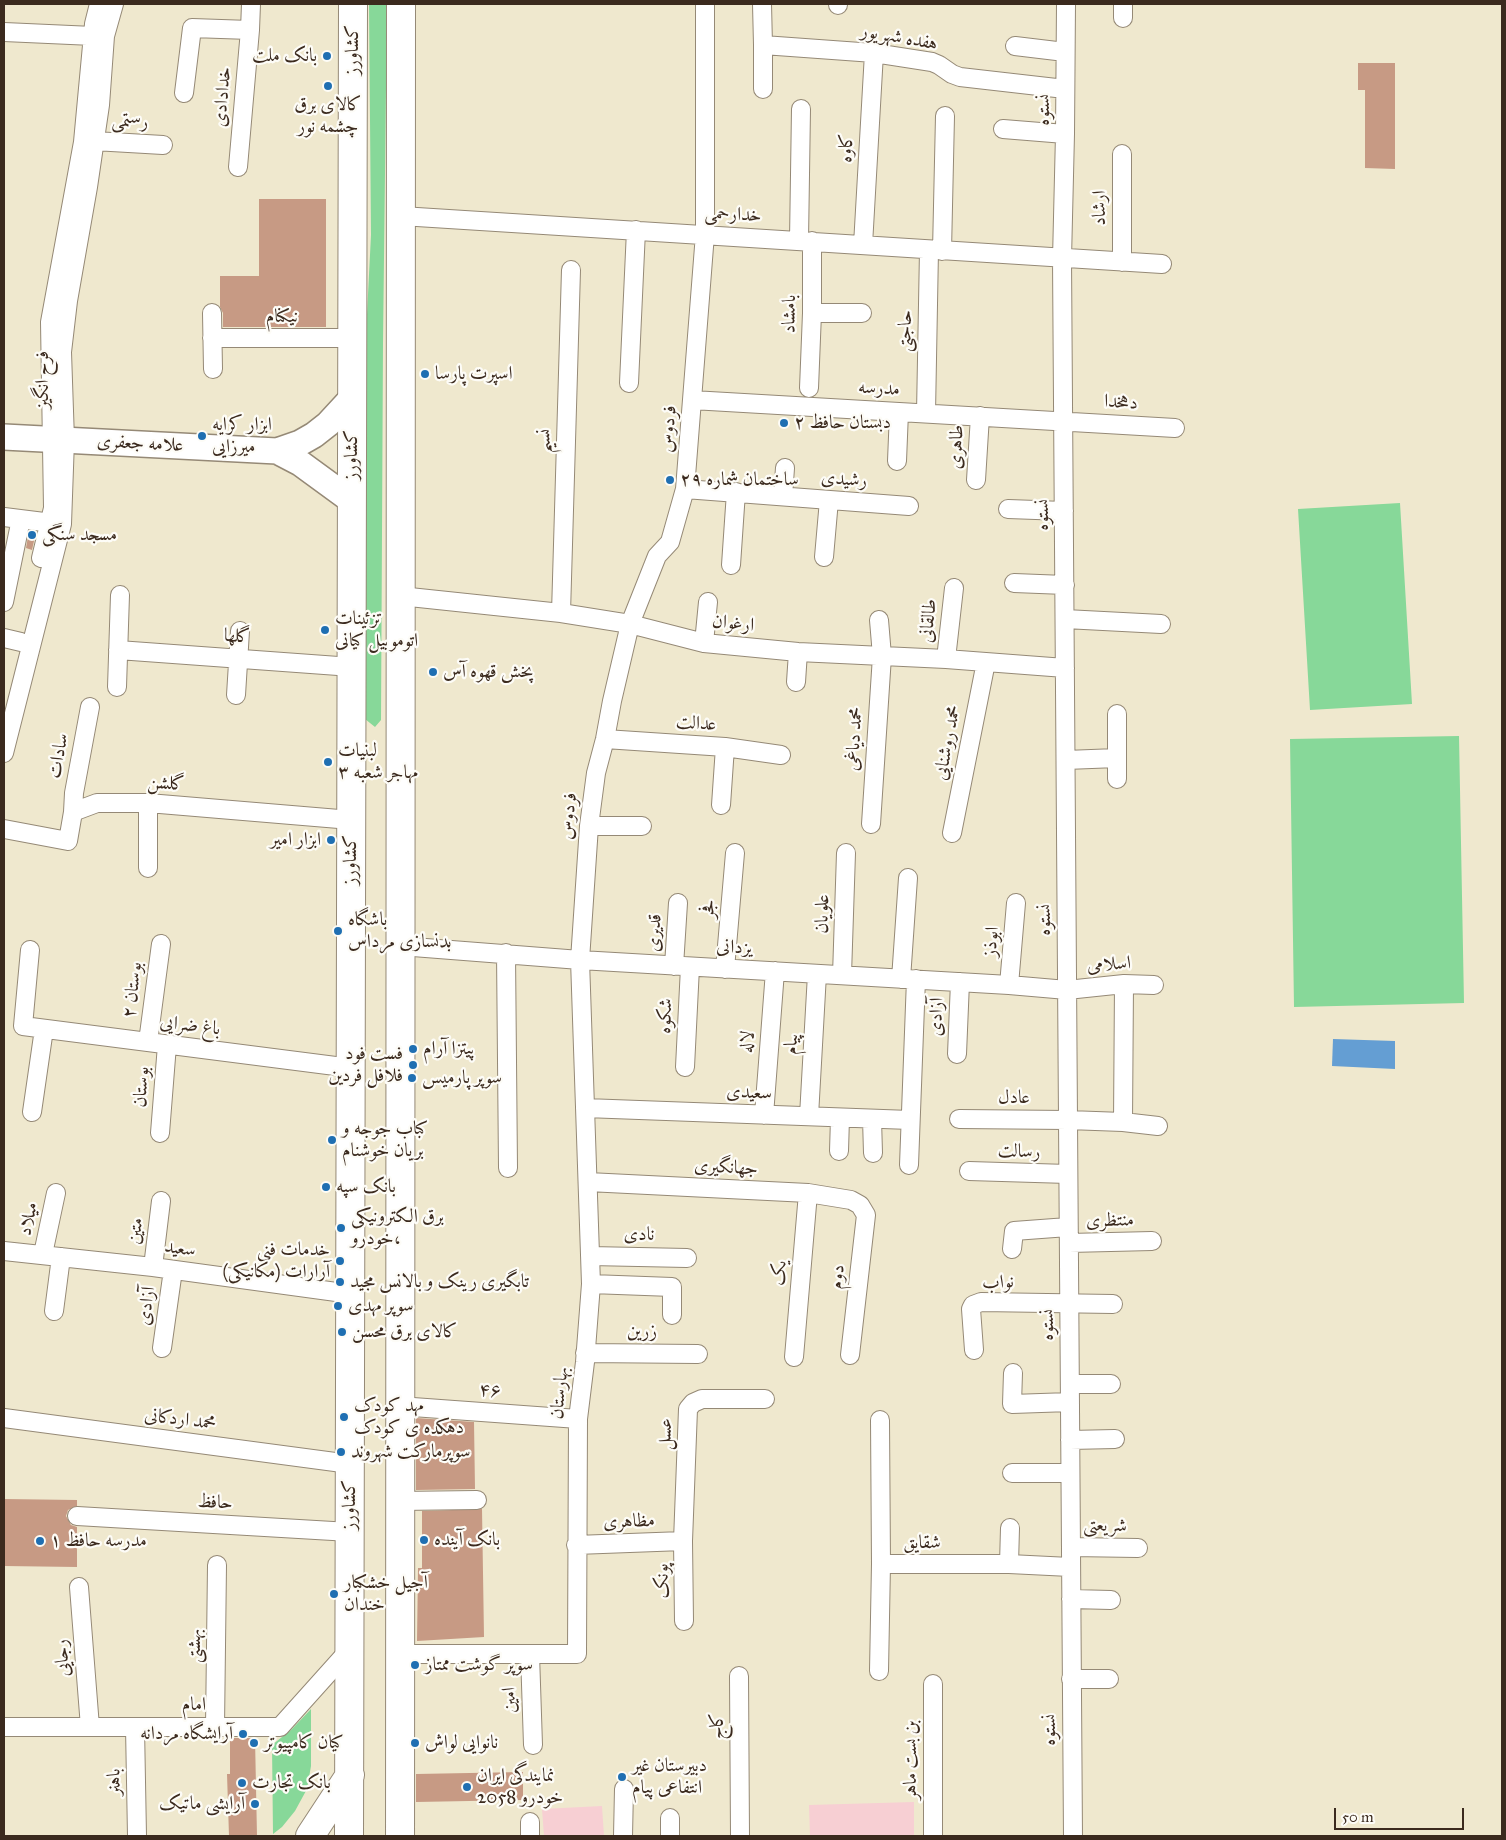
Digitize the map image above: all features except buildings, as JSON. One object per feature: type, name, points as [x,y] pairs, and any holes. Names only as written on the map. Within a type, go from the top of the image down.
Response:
[{"type":"main road","name":"کشاورز","points":[[349,1836],[353,4]]},
{"type":"main road","points":[[400,1836],[401,4]]},
{"type":"main road","name":"علامه جعفری","points":[[4,437],[276,451],[300,443],[314,435],[328,424],[352,398]]},
{"type":"main road","name":"علامه جعفری","points":[[276,451],[300,463],[352,501]]},
{"type":"main road","points":[[310,1836],[350,1775]]},
{"type":"street","points":[[4,753],[56,523],[53,508],[58,440],[50,322],[83,142],[92,36],[99,4]]},
{"type":"street","name":"فرح انگیز","points":[[58,440],[62,352],[68,301],[100,105],[105,36],[114,4]]},
{"type":"street","name":"خدادادی","points":[[238,167],[251,4]]},
{"type":"street","name":"فردوس","points":[[580,960],[589,826],[596,773],[612,701],[630,624],[656,556],[670,542],[685,489],[705,234],[706,4]]},
{"type":"street","points":[[762,4],[763,89]]},
{"type":"street","name":"نستوه","points":[[1066,4],[1062,259],[1072,1836]]},
{"type":"street","name":"خدادادی","points":[[184,93],[192,28],[250,30]]},
{"type":"street","points":[[4,32],[92,36]]},
{"type":"street","name":"هفده شهریور","points":[[763,44],[874,53],[932,62],[960,77],[1065,89]]},
{"type":"street","points":[[1015,46],[1065,52]]},
{"type":"street","name":"کاوه","points":[[864,245],[874,53]]},
{"type":"street","name":"بامشاد","points":[[801,109],[806,241],[812,313],[809,388]]},
{"type":"street","name":"حاجتی","points":[[926,413],[945,116]]},
{"type":"street","points":[[1003,129],[1065,134]]},
{"type":"street","name":"رستمی","points":[[94,141],[163,145]]},
{"type":"street","name":"ارشاد","points":[[1122,154],[1122,262]]},
{"type":"street","name":"خدارحمی","points":[[400,216],[1162,264]]},
{"type":"street","points":[[629,383],[636,230]]},
{"type":"street","name":"نسیم","points":[[561,613],[571,270]]},
{"type":"street","points":[[212,312],[213,369]]},
{"type":"street","points":[[812,313],[862,313]]},
{"type":"street","name":"نیکنام","points":[[212,338],[352,338]]},
{"type":"street","name":"مدرسه","points":[[692,400],[1063,421]]},
{"type":"street","points":[[897,461],[899,412]]},
{"type":"street","name":"طاهری","points":[[976,480],[980,416]]},
{"type":"street","name":"دهخدا","points":[[1063,421],[1175,428]]},
{"type":"street","points":[[783,496],[785,468]]},
{"type":"street","name":"رشیدی","points":[[685,489],[909,506]]},
{"type":"street","points":[[731,565],[736,492]]},
{"type":"street","points":[[824,558],[829,500]]},
{"type":"street","points":[[1008,510],[1064,511]]},
{"type":"street","points":[[4,517],[56,523]]},
{"type":"street","points":[[4,602],[22,519]]},
{"type":"street","points":[[4,707],[56,523]]},
{"type":"street","points":[[1014,583],[1064,585]]},
{"type":"street","name":"طالقانی","points":[[946,659],[954,588]]},
{"type":"street","points":[[117,687],[120,595]]},
{"type":"street","name":"ارغوان","points":[[400,596],[561,613],[630,624],[704,643],[798,652],[946,659],[1065,668]]},
{"type":"street","points":[[704,643],[708,602]]},
{"type":"street","points":[[1065,619],[1161,624]]},
{"type":"street","name":"محمد دیاغی","points":[[871,824],[882,656],[879,620]]},
{"type":"street","points":[[236,695],[240,631]]},
{"type":"street","points":[[4,638],[21,642]]},
{"type":"street","name":"گلها","points":[[118,650],[352,667]]},
{"type":"street","points":[[796,682],[798,652]]},
{"type":"street","name":"محمد روشنایی","points":[[952,832],[986,662]]},
{"type":"street","name":"سادات","points":[[73,812],[74,794],[90,708]]},
{"type":"street","points":[[1117,714],[1117,779]]},
{"type":"street","name":"عدالت","points":[[605,739],[725,747],[721,805]]},
{"type":"street","points":[[725,747],[781,755]]},
{"type":"street","points":[[1066,760],[1117,758]]},
{"type":"street","name":"گلشن","points":[[73,812],[97,803],[148,803],[351,820]]},
{"type":"street","points":[[148,803],[148,868]]},
{"type":"street","points":[[4,829],[68,841],[73,812]]},
{"type":"street","points":[[589,826],[642,826]]},
{"type":"street","name":"فجر","points":[[725,968],[735,853]]},
{"type":"street","name":"علویان","points":[[842,975],[846,853]]},
{"type":"street","points":[[908,878],[909,1165]]},
{"type":"street","name":"قدیری","points":[[678,903],[682,966]]},
{"type":"street","name":"ابوذز","points":[[1009,985],[1016,903]]},
{"type":"street","name":"بوستان ۲","points":[[148,1042],[161,944]]},
{"type":"street","name":"یزدانی","points":[[400,946],[580,960],[1067,990]]},
{"type":"street","name":"باغ ضرایی","points":[[30,950],[23,1026],[351,1068]]},
{"type":"street","points":[[506,953],[508,1168]]},
{"type":"street","name":"بهارستان","points":[[399,1654],[576,1654],[578,1419],[590,1284],[580,960]]},
{"type":"street","name":"شکوه","points":[[682,966],[685,1067]]},
{"type":"street","name":"لاله","points":[[764,1115],[775,971]]},
{"type":"street","name":"پیام","points":[[809,1116],[817,974]]},
{"type":"street","name":"آزادی","points":[[957,1054],[960,982]]},
{"type":"street","points":[[1124,984],[1124,1122]]},
{"type":"street","name":"اسلامی","points":[[1067,990],[1124,984],[1154,985]]},
{"type":"street","points":[[32,1112],[44,1029]]},
{"type":"street","name":"بوستان","points":[[160,1133],[166,1045]]},
{"type":"street","name":"سعیدی","points":[[585,1108],[910,1120]]},
{"type":"street","points":[[839,1151],[840,1118]]},
{"type":"street","points":[[872,1119],[874,1153]]},
{"type":"street","name":"عادل","points":[[959,1119],[1068,1120],[1124,1122],[1158,1126]]},
{"type":"street","name":"رسالت","points":[[969,1171],[1068,1174]]},
{"type":"street","name":"جهانگیری","points":[[588,1182],[808,1193],[851,1200],[860,1205]]},
{"type":"street","name":"میلاد","points":[[43,1254],[56,1193]]},
{"type":"street","name":"یک","points":[[794,1357],[808,1193]]},
{"type":"street","name":"متین","points":[[153,1267],[161,1201]]},
{"type":"street","name":"دوم","points":[[850,1355],[866,1215],[860,1205]]},
{"type":"street","name":"منتظری","points":[[1012,1249],[1014,1231],[1152,1241]]},
{"type":"street","name":"سعید","points":[[4,1251],[153,1267],[350,1294]]},
{"type":"street","name":"نادی","points":[[590,1256],[687,1258]]},
{"type":"street","points":[[54,1311],[61,1257]]},
{"type":"street","name":"آزادی","points":[[162,1348],[173,1270]]},
{"type":"street","points":[[590,1284],[672,1287],[672,1315]]},
{"type":"street","name":"نواب","points":[[974,1350],[971,1309],[973,1305],[980,1302],[1069,1304]]},
{"type":"street","points":[[1069,1304],[1113,1304]]},
{"type":"street","name":"زرین","points":[[585,1353],[698,1354]]},
{"type":"street","points":[[1013,1373],[1012,1404],[1070,1402]]},
{"type":"street","points":[[1070,1384],[1111,1384]]},
{"type":"street","name":"عسل","points":[[683,1541],[688,1409],[693,1403],[702,1399],[765,1399]]},
{"type":"street","name":"۴۶","points":[[399,1406],[578,1419]]},
{"type":"street","name":"محمد اردکانی","points":[[4,1418],[350,1464]]},
{"type":"street","points":[[880,1420],[881,1564]]},
{"type":"street","points":[[1070,1440],[1115,1439]]},
{"type":"street","points":[[1012,1473],[1070,1473]]},
{"type":"street","points":[[399,1501],[477,1500]]},
{"type":"street","name":"حافظ","points":[[76,1516],[350,1532]]},
{"type":"street","points":[[1009,1564],[1010,1528]]},
{"type":"street","name":"مظاهری","points":[[576,1545],[683,1541]]},
{"type":"street","name":"پونک","points":[[683,1541],[684,1621]]},
{"type":"street","name":"شریعتی","points":[[1071,1547],[1138,1548]]},
{"type":"street","name":"شقایق","points":[[878,1671],[881,1564],[1009,1564],[1070,1568]]},
{"type":"street","name":"بهشتی","points":[[216,1727],[217,1565]]},
{"type":"street","name":"رجایی","points":[[79,1587],[90,1727]]},
{"type":"street","points":[[1071,1599],[1111,1600]]},
{"type":"street","name":"امام","points":[[4,1727],[280,1726],[350,1649]]},
{"type":"street","name":"امین","points":[[530,1654],[533,1745]]},
{"type":"street","name":"کاج","points":[[739,1676],[740,1836]]},
{"type":"street","points":[[1071,1679],[1109,1679]]},
{"type":"street","name":"بن بست ماهر","points":[[933,1684],[933,1836]]},
{"type":"street","name":"باهنر","points":[[135,1727],[137,1836]]},
{"type":"street","points":[[623,1836],[624,1789]]},
{"type":"street","points":[[670,1818],[670,1836]]},
{"type":"shaded area","points":[[914,1802],[914,1836],[810,1836],[809,1805]]},
{"type":"shaded area","points":[[602,1806],[604,1836],[544,1836],[542,1809]]},
{"type":"green space","points":[[369,4],[387,4],[381,720],[375,727],[365,719],[363,577],[367,314],[371,235]]},
{"type":"green space","points":[[1400,503],[1412,704],[1310,710],[1298,509]]},
{"type":"green space","points":[[1459,736],[1464,1003],[1294,1007],[1290,739]]},
{"type":"green space","points":[[311,1709],[311,1766],[307,1789],[295,1811],[282,1827],[273,1834],[272,1745],[292,1729]]},
{"type":"water","points":[[1333,1039],[1395,1041],[1395,1069],[1332,1066]]},
{"type":"place","name":"بانک ملت","points":[[327,56]]},
{"type":"place","name":"کالای برق چشمه نور","points":[[328,86]]},
{"type":"place","name":"اسپرت پارسا","points":[[425,374]]},
{"type":"place","name":"دبستان حافظ ۲","points":[[784,423]]},
{"type":"place","name":"ابزار کرایه میرزایی","points":[[202,436]]},
{"type":"place","name":"ساختمان شماره ۲۹","points":[[670,480]]},
{"type":"place","name":"مسجد سنگی","points":[[32,535]]},
{"type":"place","name":"تزئینات اتوموبیل کیانی","points":[[325,630]]},
{"type":"place","name":"پخش قهوه آس","points":[[433,672]]},
{"type":"place","name":"لبنیات مهاجر شعبه ۳","points":[[328,762]]},
{"type":"place","name":"ابزار امیر","points":[[331,840]]},
{"type":"place","name":"باشگاه بدنسازی مرداس","points":[[338,931]]},
{"type":"place","name":"پیتزا آرام","points":[[413,1049]]},
{"type":"place","name":"فست فود فلافل فردین","points":[[413,1065]]},
{"type":"place","name":"سوپر پارمیس","points":[[412,1078]]},
{"type":"place","name":"کباب جوجه و بریان خوشنام","points":[[332,1140]]},
{"type":"place","name":"بانک سپه","points":[[326,1187]]},
{"type":"place","name":"برق الکترونیکی خودرو،","points":[[341,1228]]},
{"type":"place","name":"خدمات فنی آرارات (مکانیکی)","points":[[340,1261]]},
{"type":"place","name":"تابگیری رینک و بالانس مجید","points":[[340,1282]]},
{"type":"place","name":"سوپر مهدی","points":[[338,1306]]},
{"type":"place","name":"کالای برق محسن","points":[[342,1332]]},
{"type":"place","name":"مهد کودک دهکده ی کودک","points":[[344,1417]]},
{"type":"place","name":"سوپرمارکت شهروند","points":[[341,1452]]},
{"type":"place","name":"بانک آینده","points":[[424,1540]]},
{"type":"place","name":"مدرسه حافظ ۱","points":[[40,1541]]},
{"type":"place","name":"آجیل خشکبار خندان","points":[[334,1594]]},
{"type":"place","name":"سوپر گوشت ممتاز","points":[[415,1665]]},
{"type":"place","name":"آرایشگاه مردانه","points":[[243,1734]]},
{"type":"place","name":"کیان کامپیوتر","points":[[254,1743]]},
{"type":"place","name":"نانوایی لواش","points":[[415,1743]]},
{"type":"place","name":"دبیرستان غیر انتفاعی پیام","points":[[622,1777]]},
{"type":"place","name":"بانک تجارت","points":[[242,1783]]},
{"type":"place","name":"نمایندگی ایران خودرو 2058","points":[[467,1787]]},
{"type":"place","name":"آرایشی‌ ماتیک","points":[[255,1804]]}]
